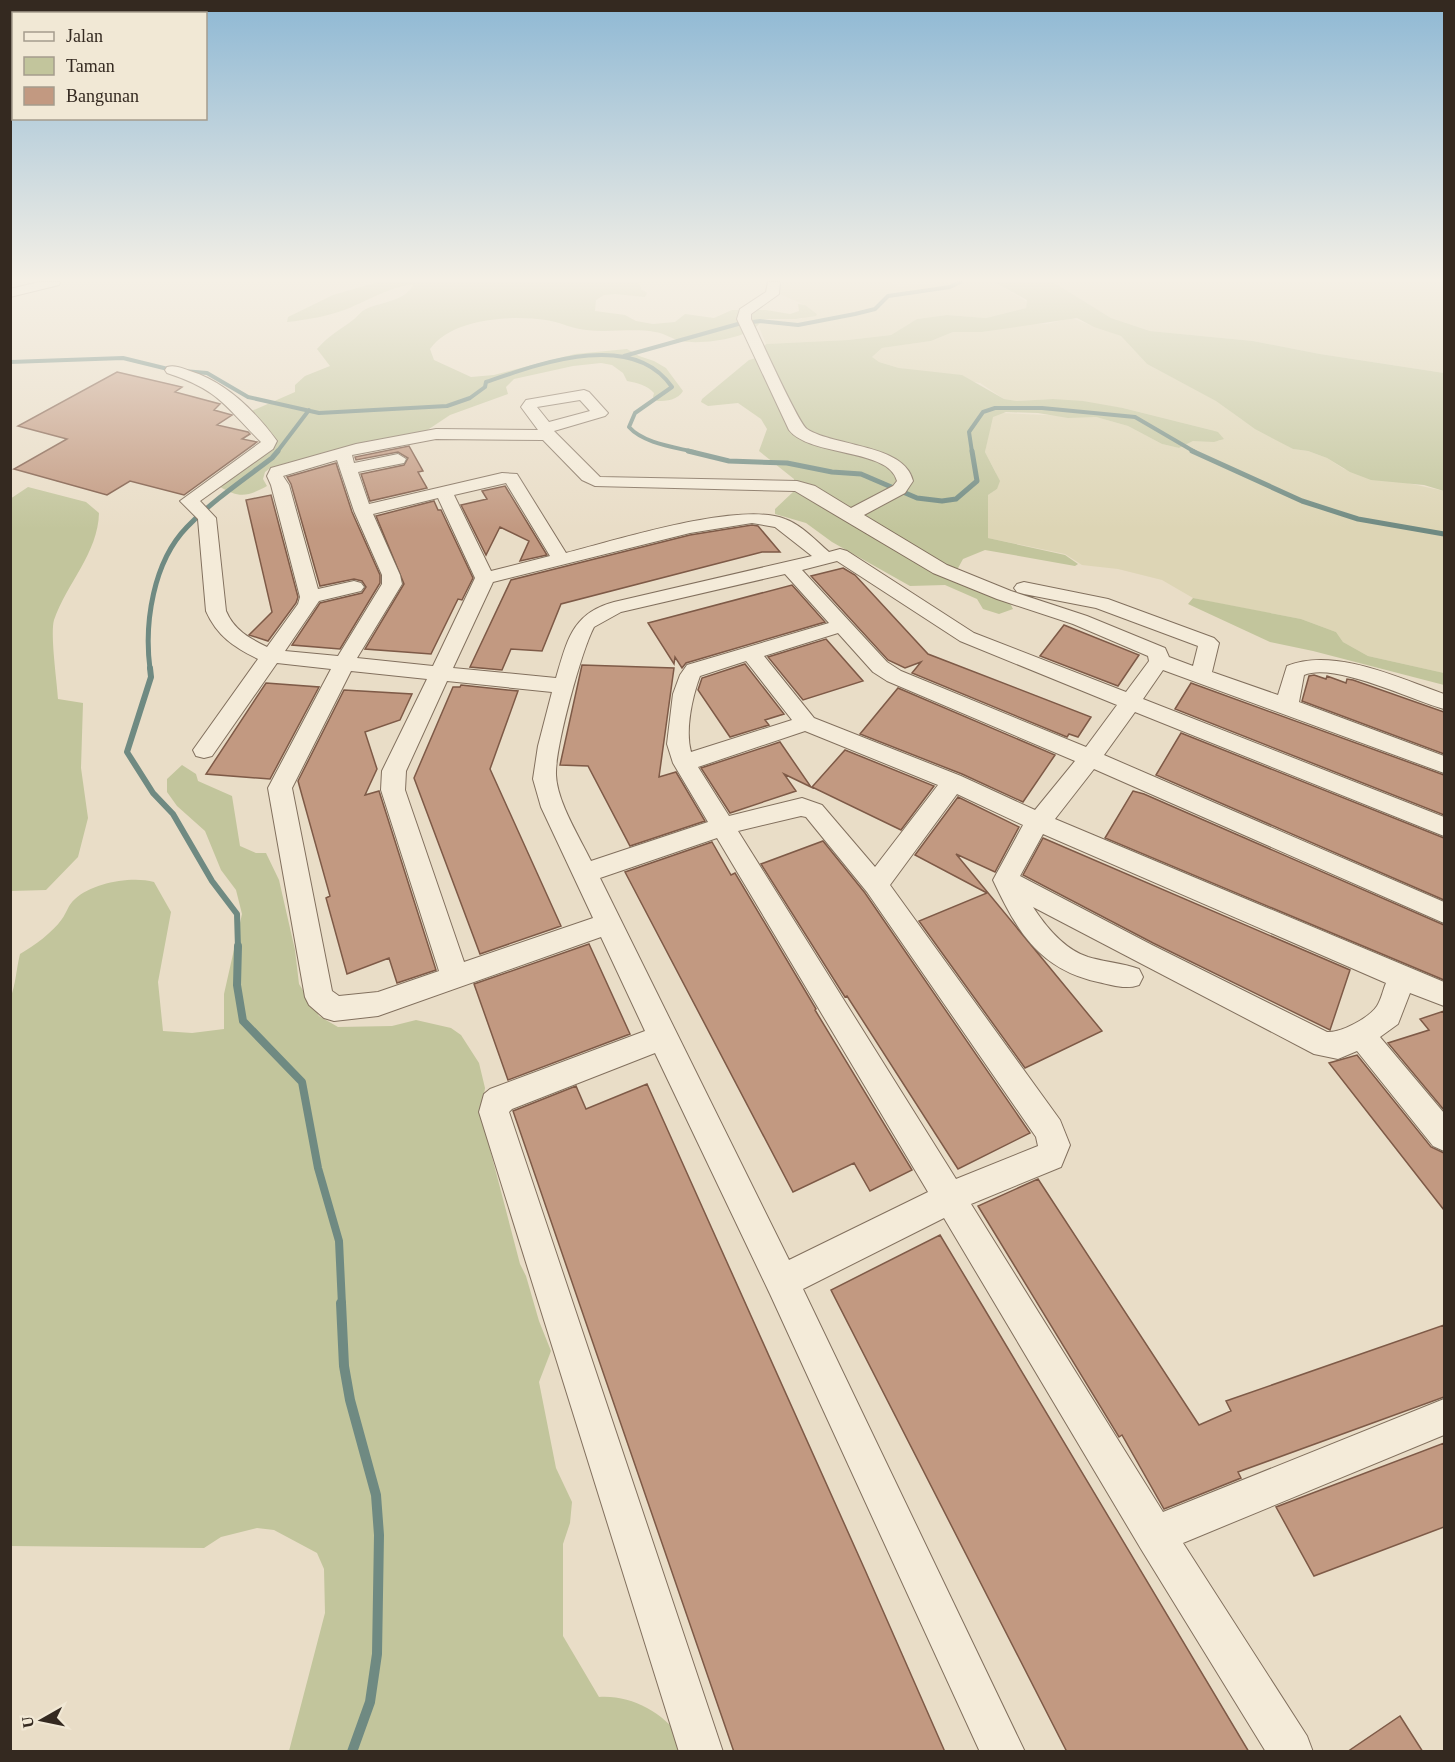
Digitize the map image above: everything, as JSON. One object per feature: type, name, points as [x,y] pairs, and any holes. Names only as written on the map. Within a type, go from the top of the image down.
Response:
[{"type":"street","points":[[768,364],[797,430],[806,437],[877,458],[898,467],[905,481],[899,488],[868,504],[852,516]]},
{"type":"street","points":[[172,370],[199,379],[216,388],[233,402],[269,441],[267,446],[189,501],[203,513],[216,611],[220,625],[230,635],[270,656],[564,686]]},
{"type":"street","points":[[347,461],[356,449],[436,434],[546,431],[595,481],[797,486],[809,490],[940,569],[1004,595],[1080,620],[1158,653],[1159,661],[1090,758],[1039,822],[1006,880]]},
{"type":"street","points":[[204,750],[308,604],[310,597],[280,485],[274,476],[281,471],[347,461],[398,459]]},
{"type":"street","points":[[347,461],[363,511],[391,575],[392,584],[343,665],[282,783],[279,794],[319,997],[334,1010],[378,1004],[607,924]]},
{"type":"street","points":[[363,511],[502,478],[511,478],[561,560]]},
{"type":"street","points":[[444,492],[485,578]]},
{"type":"street","points":[[485,578],[690,528],[752,518],[780,523],[796,533],[825,558]]},
{"type":"street","points":[[1003,1752],[782,1282],[607,924],[586,873],[553,807],[544,776],[564,686],[584,625],[596,616],[614,608],[788,566],[844,556],[967,637],[1444,827]]},
{"type":"street","points":[[788,566],[879,667],[894,676],[1090,758],[1444,913]]},
{"type":"street","points":[[455,977],[393,790],[392,779],[485,578]]},
{"type":"street","points":[[310,597],[354,587]]},
{"type":"street","points":[[1004,595],[1027,588],[1101,603],[1207,642],[1209,643],[1200,676]]},
{"type":"street","points":[[840,626],[694,670],[689,675],[679,734],[678,746],[684,763],[951,1197],[1155,1535],[1291,1752]]},
{"type":"street","points":[[751,654],[806,723],[953,782],[1039,822],[1401,978],[1444,994]]},
{"type":"street","points":[[1159,661],[1444,765]]},
{"type":"street","points":[[1287,706],[1294,671],[1308,665],[1344,668],[1444,702]]},
{"type":"street","points":[[684,763],[806,723]]},
{"type":"street","points":[[876,885],[953,782]]},
{"type":"street","points":[[586,873],[724,826],[797,808],[814,811],[876,885],[1049,1130],[1054,1145],[1050,1156],[951,1197],[782,1282]]},
{"type":"street","points":[[1006,880],[1025,917],[1043,940],[1059,955],[1075,964],[1129,976]]},
{"type":"street","points":[[1006,880],[1142,953],[1324,1045],[1334,1047],[1361,1035],[1388,1015],[1401,978]]},
{"type":"street","points":[[1361,1035],[1444,1136]]},
{"type":"street","points":[[662,1036],[501,1099],[495,1104],[494,1112],[701,1752]]},
{"type":"street","points":[[1155,1535],[1444,1417]]},
{"type":"shaded area","points":[[886,364],[1147,364],[1217,401],[1241,419],[1293,449],[1308,451],[1327,458],[1344,469],[1444,491],[1444,673],[1368,656],[1343,642],[1336,632],[1301,619],[1193,598],[1162,580],[1118,569],[1082,565],[1065,554],[988,538],[988,495],[997,489],[996,473],[985,452],[992,417],[1000,413],[1096,417],[1128,426],[1162,444],[1179,448],[1193,441],[1220,441],[1211,430],[1123,408],[1053,399],[1017,401],[1004,399],[980,383]]},
{"type":"shaded area","points":[[1387,364],[1444,364],[1444,373]]},
{"type":"green space","points":[[329,364],[443,364],[471,377],[494,375],[536,364],[590,364],[514,379],[506,387],[508,394],[450,415],[423,433],[368,441],[269,469],[265,472],[263,479],[267,486],[248,494],[233,493],[220,487],[276,445],[272,440],[257,435],[249,429],[240,416],[295,392],[295,385],[305,376],[330,366]]},
{"type":"green space","points":[[608,364],[660,364],[666,368],[683,391],[675,398],[657,401],[651,390],[627,381],[623,373]]},
{"type":"green space","points":[[744,364],[886,364],[899,368],[962,375],[1004,399],[1083,401],[1123,408],[1218,432],[1224,439],[1214,442],[1193,441],[1179,448],[1162,444],[1128,426],[1096,417],[1068,418],[1038,413],[1006,412],[993,417],[985,452],[1000,481],[997,489],[988,495],[988,538],[1065,555],[1078,564],[1075,566],[985,550],[963,559],[957,570],[1010,603],[1013,609],[999,614],[983,609],[977,599],[945,585],[910,586],[832,542],[806,523],[775,514],[775,509],[793,492],[794,479],[759,451],[767,429],[761,419],[738,403],[708,406],[701,402]]},
{"type":"green space","points":[[1147,364],[1387,364],[1444,373],[1444,491],[1424,485],[1371,480],[1350,472],[1327,458],[1308,451],[1293,449],[1255,429],[1216,401]]},
{"type":"green space","points":[[28,487],[86,502],[99,513],[97,528],[88,555],[60,606],[53,627],[58,699],[83,703],[81,768],[88,818],[78,857],[46,890],[11,891],[10,499]]},
{"type":"green space","points":[[1193,598],[1301,619],[1336,632],[1343,642],[1368,656],[1444,673],[1444,685],[1270,642],[1188,604]]},
{"type":"green space","points":[[182,765],[196,774],[198,781],[232,796],[240,846],[256,853],[266,853],[279,880],[295,950],[299,984],[319,1016],[338,1027],[392,1026],[416,1020],[451,1028],[461,1035],[479,1063],[485,1088],[481,1115],[520,1264],[551,1351],[539,1382],[556,1468],[572,1502],[570,1523],[563,1544],[563,1636],[599,1697],[634,1702],[655,1713],[681,1737],[677,1751],[289,1751],[325,1613],[324,1569],[317,1553],[274,1530],[257,1528],[221,1537],[204,1548],[11,1546],[10,999],[20,954],[53,929],[75,899],[83,893],[113,882],[145,880],[154,882],[171,912],[158,982],[163,1031],[192,1033],[224,1029],[224,994],[242,914],[236,890],[221,870],[205,831],[177,806],[167,792],[167,779]]},
{"type":"building","points":[[117,372],[182,387],[175,392],[220,404],[214,410],[232,415],[217,425],[248,432],[250,434],[242,439],[257,442],[184,495],[130,481],[107,495],[14,469],[67,439],[18,426]]},
{"type":"building","points":[[409,446],[423,471],[418,472],[427,488],[370,501],[361,474],[404,465],[408,458],[398,452],[356,460],[355,457]]},
{"type":"building","points":[[336,463],[352,512],[380,575],[380,583],[340,649],[292,645],[320,603],[362,593],[366,587],[362,581],[354,579],[320,586],[291,484],[287,477]]},
{"type":"building","points":[[505,486],[547,555],[520,561],[529,541],[500,527],[486,555],[461,505],[487,499],[482,491]]},
{"type":"building","points":[[271,495],[298,597],[268,641],[249,635],[272,612],[246,500]]},
{"type":"building","points":[[434,501],[438,510],[441,510],[473,578],[462,600],[458,599],[431,654],[365,649],[404,584],[376,516]]},
{"type":"building","points":[[758,526],[780,552],[762,552],[561,604],[542,651],[511,649],[502,670],[470,667],[511,580],[690,535]]},
{"type":"building","points":[[843,568],[855,575],[928,654],[1091,717],[1078,737],[1069,734],[1067,737],[912,673],[921,662],[905,668],[888,660],[811,576]]},
{"type":"building","points":[[792,585],[825,622],[686,663],[682,668],[675,657],[674,664],[648,623]]},
{"type":"building","points":[[1064,625],[1139,655],[1118,686],[1040,656]]},
{"type":"building","points":[[826,639],[863,681],[803,700],[768,657]]},
{"type":"building","points":[[745,664],[784,714],[765,720],[769,725],[730,737],[698,690],[702,678]]},
{"type":"building","points":[[582,665],[674,668],[659,777],[676,772],[705,821],[630,846],[588,766],[560,765]]},
{"type":"building","points":[[1314,675],[1326,679],[1327,676],[1346,683],[1347,679],[1353,680],[1444,712],[1444,754],[1302,701],[1309,676]]},
{"type":"building","points":[[266,683],[319,687],[270,779],[206,774]]},
{"type":"building","points":[[1191,683],[1444,775],[1444,815],[1175,709]]},
{"type":"building","points":[[461,685],[518,691],[490,769],[561,926],[480,954],[414,778],[453,687]]},
{"type":"building","points":[[898,688],[1055,755],[1023,802],[962,774],[860,734]]},
{"type":"building","points":[[344,690],[412,694],[400,720],[365,732],[377,769],[365,795],[379,791],[436,970],[397,983],[389,958],[347,974],[326,898],[330,896],[298,781]]},
{"type":"building","points":[[1181,733],[1444,838],[1444,900],[1156,775]]},
{"type":"building","points":[[780,742],[811,787],[784,774],[796,791],[730,813],[701,768]]},
{"type":"building","points":[[845,750],[934,786],[901,830],[812,787]]},
{"type":"building","points":[[1133,791],[1444,925],[1444,980],[1105,838]]},
{"type":"building","points":[[958,797],[1019,827],[995,872],[956,854],[1102,1031],[1025,1068],[919,921],[987,893],[915,855]]},
{"type":"building","points":[[1043,838],[1350,970],[1330,1030],[1153,943],[1023,875]]},
{"type":"building","points":[[823,841],[865,893],[1030,1133],[958,1169],[761,864]]},
{"type":"building","points":[[712,842],[731,875],[735,873],[912,1170],[870,1191],[854,1163],[793,1192],[625,872]]},
{"type":"building","points":[[589,944],[630,1034],[508,1080],[474,984]]},
{"type":"building","points":[[1444,1011],[1444,1110],[1388,1043],[1429,1030],[1420,1019]]},
{"type":"building","points":[[1357,1055],[1431,1147],[1444,1153],[1444,1210],[1329,1063]]},
{"type":"building","points":[[647,1084],[945,1752],[734,1752],[513,1111],[576,1086],[586,1109]]},
{"type":"building","points":[[1038,1179],[1199,1425],[1231,1411],[1226,1401],[1444,1325],[1444,1397],[1238,1472],[1241,1478],[1164,1509],[1122,1435],[1119,1437],[978,1206]]},
{"type":"building","points":[[940,1235],[1249,1752],[1067,1752],[831,1290]]},
{"type":"building","points":[[1444,1443],[1444,1527],[1314,1576],[1276,1507]]},
{"type":"building","points":[[1400,1716],[1423,1752],[1347,1752]]},
{"type":"waterway","points":[[148,364],[172,370],[207,373],[248,397],[309,411]]},
{"type":"waterway","points":[[309,411],[319,413],[447,406],[470,398],[485,387],[486,382],[542,364]]},
{"type":"waterway","points":[[645,364],[655,369],[672,387],[635,413],[629,427],[650,441],[694,452]]},
{"type":"waterway","points":[[972,452],[969,432],[983,412],[995,408],[1042,408],[1135,417],[1195,452]]},
{"type":"waterway","points":[[277,452],[309,411]]},
{"type":"waterway","points":[[150,669],[148,651],[150,613],[159,575],[175,541],[207,508],[278,451]]},
{"type":"waterway","points":[[688,451],[729,461],[787,463],[832,472],[861,474],[917,498],[942,501],[956,499],[977,481],[972,451]]},
{"type":"waterway","points":[[1192,451],[1302,501],[1358,519],[1444,534]]},
{"type":"waterway","points":[[150,668],[151,677],[127,752],[153,793],[173,814],[212,881],[237,914],[238,947]]},
{"type":"waterway","points":[[238,947],[237,985],[243,1021],[302,1082],[318,1168],[339,1241],[342,1305]]},
{"type":"waterway","points":[[341,1303],[344,1366],[350,1400],[376,1495],[379,1535],[377,1654],[370,1702],[352,1752]]}]
